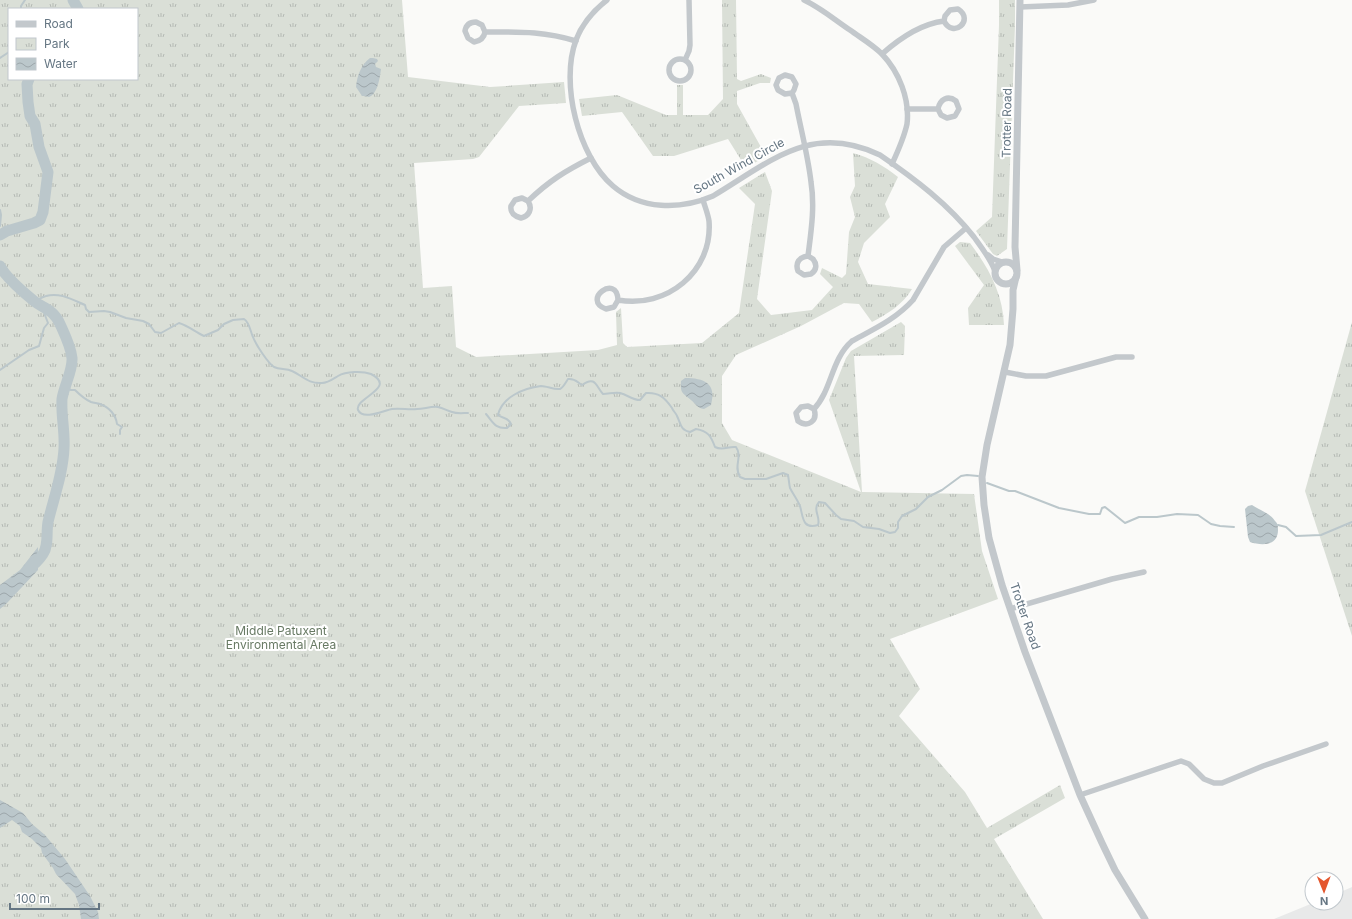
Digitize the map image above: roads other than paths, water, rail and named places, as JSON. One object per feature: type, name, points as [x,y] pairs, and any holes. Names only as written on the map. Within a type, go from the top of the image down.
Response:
[{"type":"street","name":"South Wind Circle","points":[[607,0],[594,11],[580,30],[573,51],[571,72],[572,103],[579,130],[590,158],[613,186],[627,195],[653,205],[675,206],[689,204],[713,196],[791,150],[804,146],[826,143],[848,144],[871,151],[892,164],[934,196],[966,228],[986,254],[995,271]]},
{"type":"street","points":[[685,60],[690,45],[689,0]]},
{"type":"street","points":[[804,0],[819,8],[882,54],[896,72],[905,94],[907,123],[892,164]]},
{"type":"street","points":[[1020,3],[1068,5],[1094,0]]},
{"type":"street","name":"Trotter Road","points":[[1020,3],[1015,247],[1016,274],[1013,290],[1010,345],[987,445],[982,477],[982,490],[989,538],[1002,585],[1031,668],[1080,795],[1099,837],[1115,870],[1145,919]]},
{"type":"street","points":[[882,54],[911,32],[927,24],[944,20]]},
{"type":"street","points":[[485,32],[542,33],[576,41]]},
{"type":"street","points":[[792,93],[796,104],[810,172],[812,221],[808,256]]},
{"type":"street","points":[[907,109],[938,109]]},
{"type":"street","points":[[528,201],[539,190],[563,173],[590,158]]},
{"type":"street","points":[[618,300],[633,302],[664,296],[691,276],[704,255],[707,244],[709,221],[703,200]]},
{"type":"street","points":[[814,410],[822,399],[842,351],[852,341],[892,319],[907,307],[913,300],[944,248],[966,228]]},
{"type":"street","points":[[1013,300],[1009,292],[996,278],[995,271],[997,266],[1010,257],[1015,247]]},
{"type":"street","name":"South Wind Circle","points":[[986,254],[993,259],[1003,262]]},
{"type":"street","points":[[1001,283],[1004,284],[1011,282],[1016,274],[1012,263],[1003,262]]},
{"type":"street","points":[[1004,372],[1026,376],[1046,376],[1116,357],[1132,357]]},
{"type":"street","points":[[1010,609],[1085,587],[1144,572]]},
{"type":"street","points":[[1080,795],[1182,761],[1189,764],[1204,779],[1214,783],[1222,783],[1263,766],[1326,744]]},
{"type":"water","points":[[370,58],[377,59],[378,61],[375,64],[376,67],[381,69],[375,92],[369,97],[362,96],[356,87],[360,71]]},
{"type":"water","points":[[685,378],[698,379],[707,383],[712,392],[711,405],[704,409],[700,408],[684,394],[681,388],[681,381]]},
{"type":"water","points":[[1252,505],[1273,518],[1277,523],[1277,535],[1272,542],[1268,544],[1250,542],[1248,537],[1245,509]]},
{"type":"water","points":[[38,547],[38,570],[0,609],[0,585],[20,570]]},
{"type":"water","points":[[0,800],[23,813],[32,824],[45,835],[65,859],[90,896],[98,912],[99,919],[81,919],[79,905],[75,894],[56,874],[42,853],[41,848],[22,832],[20,826],[12,820],[0,828]]},
{"type":"waterway","points":[[21,8],[25,0]]},
{"type":"waterway","points":[[73,0],[77,8]]},
{"type":"waterway","points":[[0,58],[8,53]]},
{"type":"waterway","points":[[0,235],[7,231],[40,220],[43,212],[48,172],[39,147],[35,124],[30,116],[27,84],[29,80]]},
{"type":"waterway","points":[[0,210],[0,226]]},
{"type":"waterway","points":[[0,266],[10,280],[34,301],[54,315],[66,337],[72,358],[71,368],[62,399],[64,442],[63,457],[60,476],[48,522],[47,543],[43,554],[28,569]]},
{"type":"waterway","points":[[35,301],[51,295],[61,296],[85,305],[89,312],[104,311],[126,318],[143,321],[149,324],[155,332],[161,333],[179,323],[204,336],[218,330],[224,324],[233,320],[244,319],[249,325],[259,349],[274,367],[290,370],[309,381],[317,383],[330,381],[341,374],[354,372],[371,374],[378,379],[380,384],[378,388],[362,401],[359,406],[358,410],[364,415],[392,409],[435,407],[440,407],[450,412],[468,413]]},
{"type":"waterway","points":[[0,370],[29,350],[39,346],[44,328],[48,323],[41,305]]},
{"type":"waterway","points":[[486,414],[497,426],[507,428],[511,424],[510,422],[498,415],[500,409],[509,398],[521,391],[534,387],[543,386],[560,389],[568,379],[574,380],[582,385],[590,381],[593,382],[603,394],[620,393],[640,400],[646,393],[658,395],[669,404],[677,415],[684,430],[690,432],[696,429],[703,431],[712,440],[715,447],[718,448],[736,447],[739,454],[737,469],[740,477],[745,479],[766,479],[783,473],[788,475],[790,488],[800,506],[804,521],[809,526],[818,525],[819,522],[816,508],[819,502],[825,503],[841,519],[854,521],[863,527],[879,529],[890,533],[895,532],[898,528],[898,522],[902,516],[916,509],[928,497],[942,490],[961,476],[978,476]]},
{"type":"waterway","points":[[64,387],[75,390],[86,400],[103,405],[109,409],[114,415],[117,424],[122,427],[120,434]]},
{"type":"waterway","points":[[987,483],[1009,491],[1015,491],[1059,508],[1089,514],[1100,514],[1102,508],[1105,507],[1125,523],[1139,517],[1157,517],[1177,514],[1198,515],[1211,524],[1234,527]]},
{"type":"waterway","points":[[1278,525],[1286,527],[1296,536],[1321,535],[1352,522]]},
{"type":"park label","name":"Middle Patuxent Environmental Area","points":[[281,638]]}]
